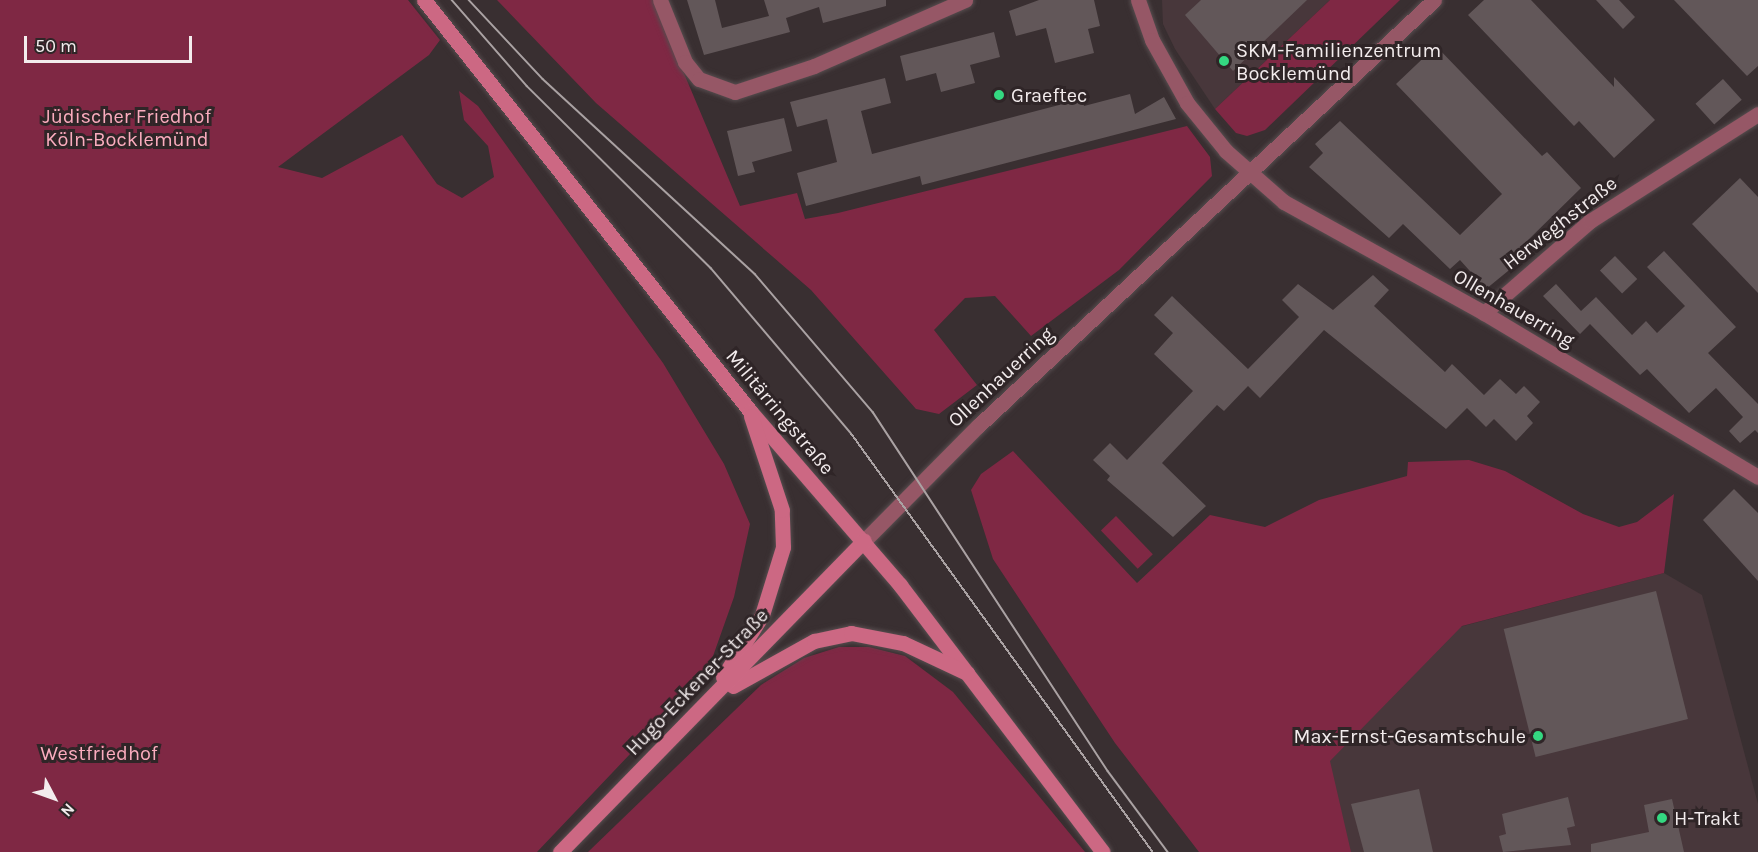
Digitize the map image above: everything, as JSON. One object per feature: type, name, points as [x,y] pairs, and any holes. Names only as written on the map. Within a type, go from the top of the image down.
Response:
[{"type":"main road","name":"Militärringstraße","points":[[423,0],[750,411],[864,541],[1103,852]]},
{"type":"main road","points":[[703,707],[762,615],[783,547],[782,510],[750,411]]},
{"type":"main road","name":"Hugo-Eckener-Straße","points":[[560,852],[864,541]]},
{"type":"main road","points":[[703,707],[764,664],[814,641],[851,633],[903,643],[968,674]]},
{"type":"street","points":[[660,0],[686,62],[699,79],[735,92],[814,66],[966,0]]},
{"type":"street","points":[[1138,0],[1152,40],[1187,103],[1250,174]]},
{"type":"street","name":"Ollenhauerring","points":[[864,541],[978,426],[1434,0]]},
{"type":"street","name":"Herweghstraße","points":[[1484,313],[1590,221],[1758,114]]},
{"type":"street","name":"Ollenhauerring","points":[[1250,174],[1340,235],[1484,313],[1758,477]]},
{"type":"shaded area","name":"SKM-Familienzentrum Bocklemünd","points":[[1162,0],[1330,0],[1215,109],[1175,49],[1163,24]]},
{"type":"shaded area","name":"Max-Ernst-Gesamtschule","points":[[1664,573],[1702,595],[1758,804],[1758,852],[1304,852],[1305,782],[1414,639]]},
{"type":"green space","points":[[0,0],[408,0],[440,40],[429,55],[278,167],[322,178],[402,135],[437,184],[462,198],[494,177],[488,146],[464,120],[459,91],[478,106],[663,363],[724,464],[750,524],[734,597],[707,673],[537,852],[0,852]]},
{"type":"green space","points":[[497,0],[653,0],[740,206],[797,193],[805,219],[838,213],[1187,126],[1210,157],[1212,176],[1119,270],[1031,336],[995,296],[965,298],[934,330],[977,385],[939,414],[916,409],[811,290],[596,103]]},
{"type":"green space","points":[[1330,0],[1400,0],[1265,130],[1247,136],[1236,133],[1215,109]]},
{"type":"green space","points":[[1013,451],[1137,583],[1210,515],[1265,527],[1319,500],[1407,476],[1408,462],[1469,460],[1505,471],[1583,514],[1619,527],[1637,522],[1674,494],[1664,573],[1462,626],[1330,761],[1351,852],[1199,852],[1115,743],[993,559],[971,490],[981,474]]},
{"type":"green space","points":[[1116,516],[1153,554],[1138,569],[1101,531]]},
{"type":"green space","points":[[839,647],[869,647],[905,656],[953,692],[1085,852],[588,852],[761,685],[804,658]]},
{"type":"building","points":[[687,0],[715,0],[722,28],[769,16],[764,0],[886,0],[886,6],[823,23],[819,7],[786,18],[790,32],[704,55]]},
{"type":"building","points":[[1039,0],[1094,0],[1100,26],[1088,29],[1094,53],[1055,63],[1046,28],[1016,36],[1009,11]]},
{"type":"building","points":[[1201,0],[1307,0],[1233,71],[1185,15]]},
{"type":"building","points":[[1484,0],[1531,0],[1614,87],[1614,77],[1655,120],[1614,158],[1579,121],[1574,126],[1468,15]]},
{"type":"building","points":[[1596,0],[1619,0],[1635,17],[1623,29]]},
{"type":"building","points":[[1674,0],[1758,0],[1758,66],[1747,76]]},
{"type":"building","points":[[994,32],[1000,57],[970,65],[975,83],[941,92],[936,73],[906,81],[900,56]]},
{"type":"building","points":[[1436,46],[1542,156],[1547,152],[1581,188],[1523,245],[1530,253],[1486,289],[1460,260],[1450,269],[1403,224],[1389,238],[1309,167],[1323,153],[1315,144],[1340,121],[1460,235],[1502,194],[1396,84]]},
{"type":"building","points":[[885,78],[891,103],[861,111],[872,154],[1082,99],[1084,106],[1130,94],[1135,114],[1164,97],[1176,119],[922,185],[920,176],[806,206],[797,173],[837,162],[827,119],[797,127],[790,102]]},
{"type":"building","points":[[1723,79],[1742,100],[1714,125],[1696,104]]},
{"type":"building","points":[[784,118],[792,151],[752,162],[755,172],[738,176],[727,131]]},
{"type":"building","points":[[1740,178],[1758,197],[1758,293],[1692,224]]},
{"type":"building","points":[[1664,251],[1736,327],[1708,353],[1758,404],[1758,433],[1755,430],[1740,443],[1729,431],[1743,417],[1716,388],[1689,413],[1647,369],[1640,375],[1590,324],[1580,334],[1543,296],[1556,284],[1581,311],[1596,297],[1632,335],[1646,321],[1657,333],[1685,306],[1647,267]]},
{"type":"building","points":[[1615,256],[1637,279],[1622,294],[1600,271]]},
{"type":"building","points":[[1373,275],[1389,290],[1374,306],[1445,372],[1452,364],[1484,395],[1500,379],[1516,394],[1524,386],[1540,402],[1527,416],[1533,423],[1516,441],[1494,419],[1486,427],[1467,408],[1446,429],[1324,330],[1260,398],[1248,386],[1224,411],[1217,405],[1162,463],[1206,506],[1173,537],[1107,480],[1110,476],[1093,460],[1110,443],[1127,460],[1193,391],[1154,354],[1173,333],[1154,315],[1172,296],[1248,369],[1299,317],[1282,300],[1298,284],[1333,310]]},
{"type":"building","points":[[1734,489],[1758,513],[1758,581],[1703,520]]},
{"type":"building","points":[[1656,591],[1688,719],[1536,757],[1504,629]]},
{"type":"building","points":[[1419,789],[1433,852],[1364,852],[1351,804]]},
{"type":"building","points":[[1568,797],[1575,826],[1567,828],[1571,845],[1503,852],[1499,836],[1506,834],[1502,814]]},
{"type":"building","name":"H-Trakt","points":[[1672,799],[1684,852],[1591,852],[1591,844],[1649,832],[1644,805]]},
{"type":"tram line","points":[[452,0],[527,86],[711,268],[851,433],[1153,852]]},
{"type":"tram line","points":[[469,0],[543,79],[755,274],[873,412],[1108,771],[1168,852]]},
{"type":"place","name":"SKM-Familienzentrum Bocklemünd","points":[[1224,61]]},
{"type":"place","name":"Graeftec","points":[[999,95]]},
{"type":"place","name":"Max-Ernst-Gesamtschule","points":[[1538,736]]},
{"type":"place","name":"H-Trakt","points":[[1662,818]]},
{"type":"park label","name":"Jüdischer Friedhof Köln-Bocklemünd","points":[[127,128]]},
{"type":"park label","name":"Westfriedhof","points":[[99,753]]}]
